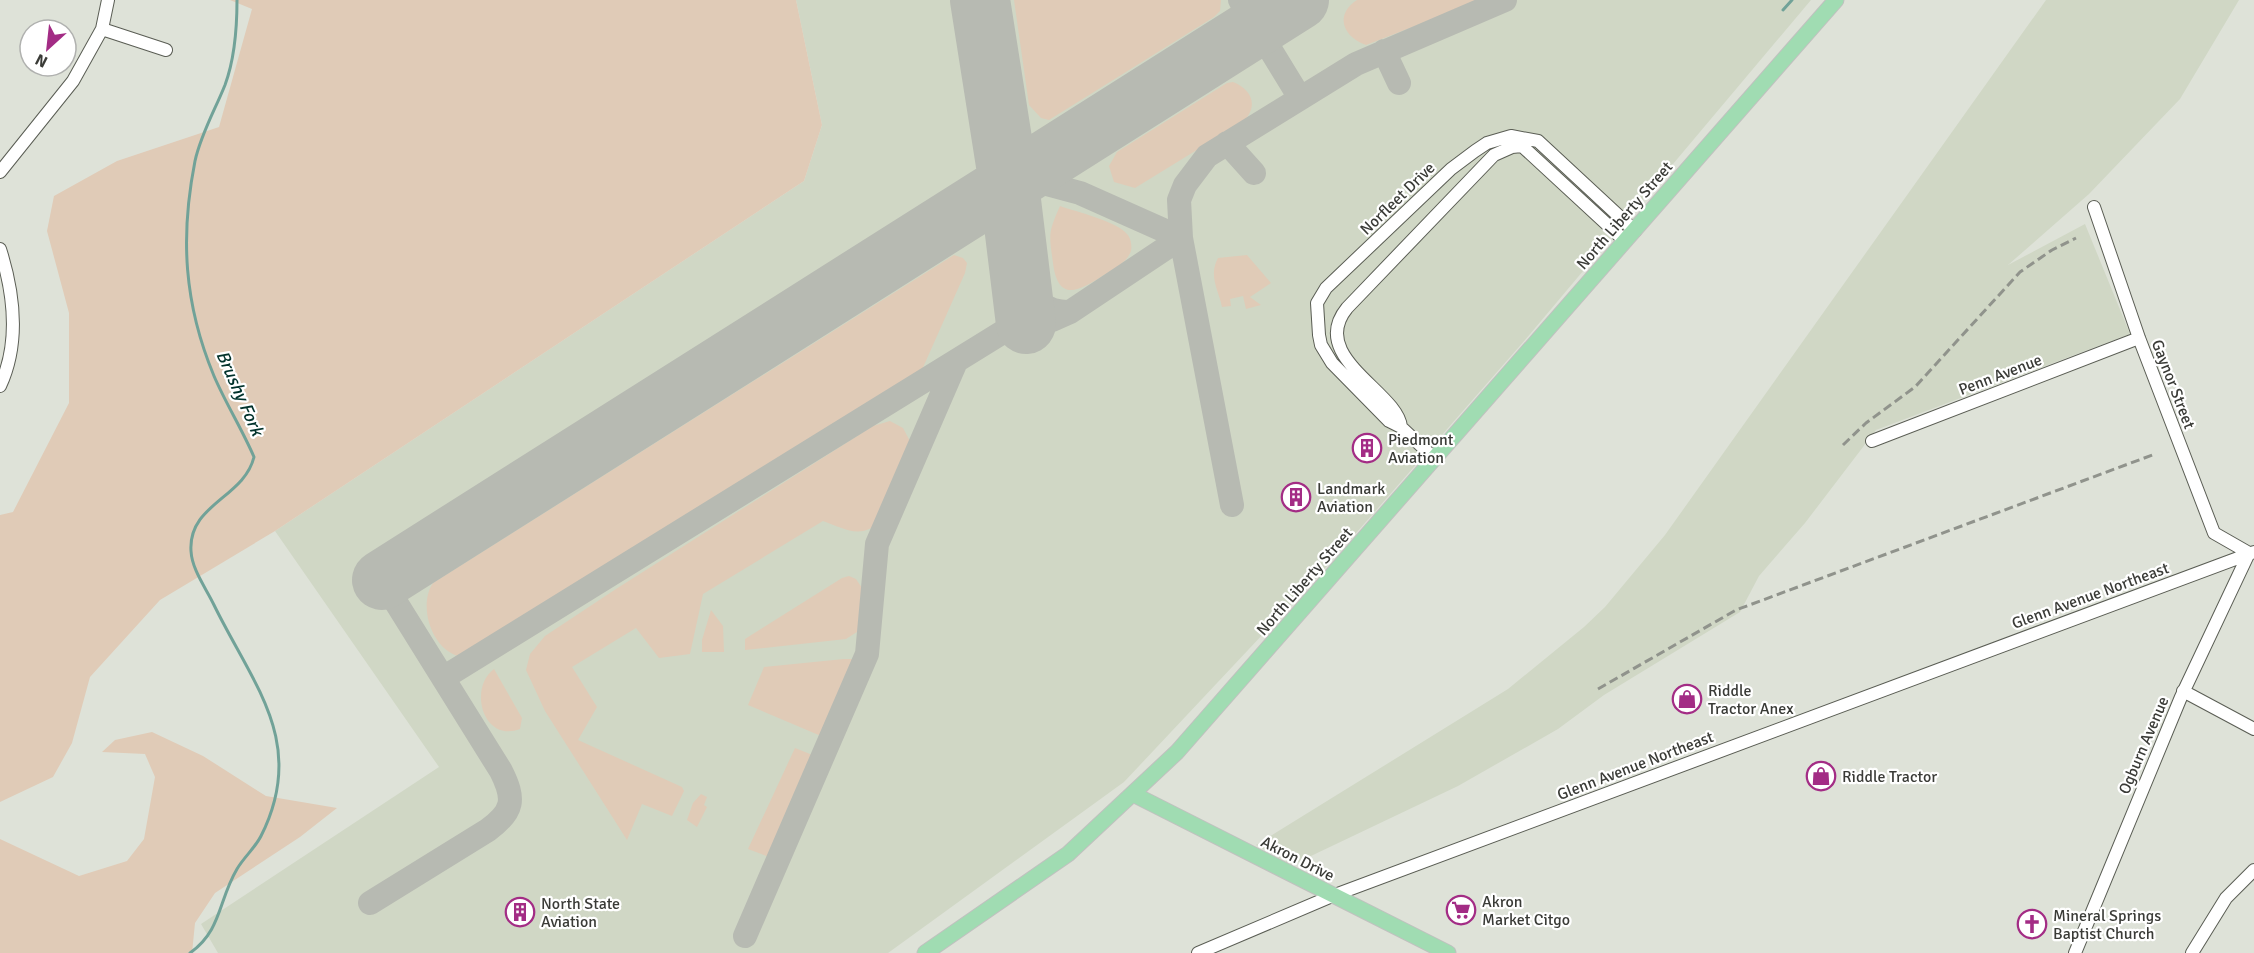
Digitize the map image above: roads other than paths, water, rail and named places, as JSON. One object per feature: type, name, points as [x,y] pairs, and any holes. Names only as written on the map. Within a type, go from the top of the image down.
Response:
[{"type":"main road","name":"North Liberty Street","points":[[925,953],[1068,854],[1177,752],[1836,0]]},
{"type":"main road","name":"Akron Drive","points":[[1133,794],[1448,953]]},
{"type":"street","points":[[0,172],[73,81],[102,30],[108,0]]},
{"type":"street","points":[[102,30],[166,50]]},
{"type":"street","name":"Norfleet Drive","points":[[1435,459],[1401,426],[1382,414],[1332,363],[1321,345],[1317,303],[1321,295],[1451,169],[1487,143],[1511,136],[1534,139],[1538,149],[1630,236]]},
{"type":"street","name":"Norfleet Drive","points":[[1401,426],[1400,418],[1363,380],[1341,348],[1338,330],[1342,313],[1494,155],[1512,147],[1538,149]]},
{"type":"street","name":"Gaynor Street","points":[[2094,207],[2139,338],[2214,533],[2252,553]]},
{"type":"street","points":[[0,249],[14,327],[10,359],[0,386]]},
{"type":"street","name":"Penn Avenue","points":[[1872,441],[2139,338]]},
{"type":"street","name":"Ogburn Avenue","points":[[2075,953],[2183,691],[2252,553]]},
{"type":"street","name":"Glenn Avenue Northeast","points":[[1198,953],[1332,896],[2252,553]]},
{"type":"street","points":[[2183,691],[2254,729]]},
{"type":"street","points":[[2192,953],[2226,898],[2254,870]]},
{"type":"waterway","name":"Brushy Fork","points":[[190,953],[208,935],[237,869],[261,836],[274,803],[279,772],[277,743],[270,716],[197,572],[191,551],[192,535],[198,522],[240,482],[254,457],[214,376],[204,349],[196,323],[188,270],[187,217],[195,161],[231,64],[237,22],[237,0]]},
{"type":"waterway","points":[[1783,10],[1792,0]]},
{"type":"railway","points":[[1843,445],[1866,423],[1915,387],[2020,272],[2052,250],[2076,238]]},
{"type":"railway","points":[[1598,689],[1736,610],[2155,454]]},
{"type":"place","name":"Piedmont Aviation","points":[[1367,448]]},
{"type":"place","name":"Landmark Aviation","points":[[1296,497]]},
{"type":"place","name":"Riddle Tractor Anex","points":[[1687,699]]},
{"type":"place","name":"Riddle Tractor","points":[[1821,776]]},
{"type":"place","name":"Akron Market Citgo","points":[[1461,910]]},
{"type":"place","name":"North State Aviation","points":[[520,912]]},
{"type":"place","name":"Mineral Springs Baptist Church","points":[[2032,924]]}]
